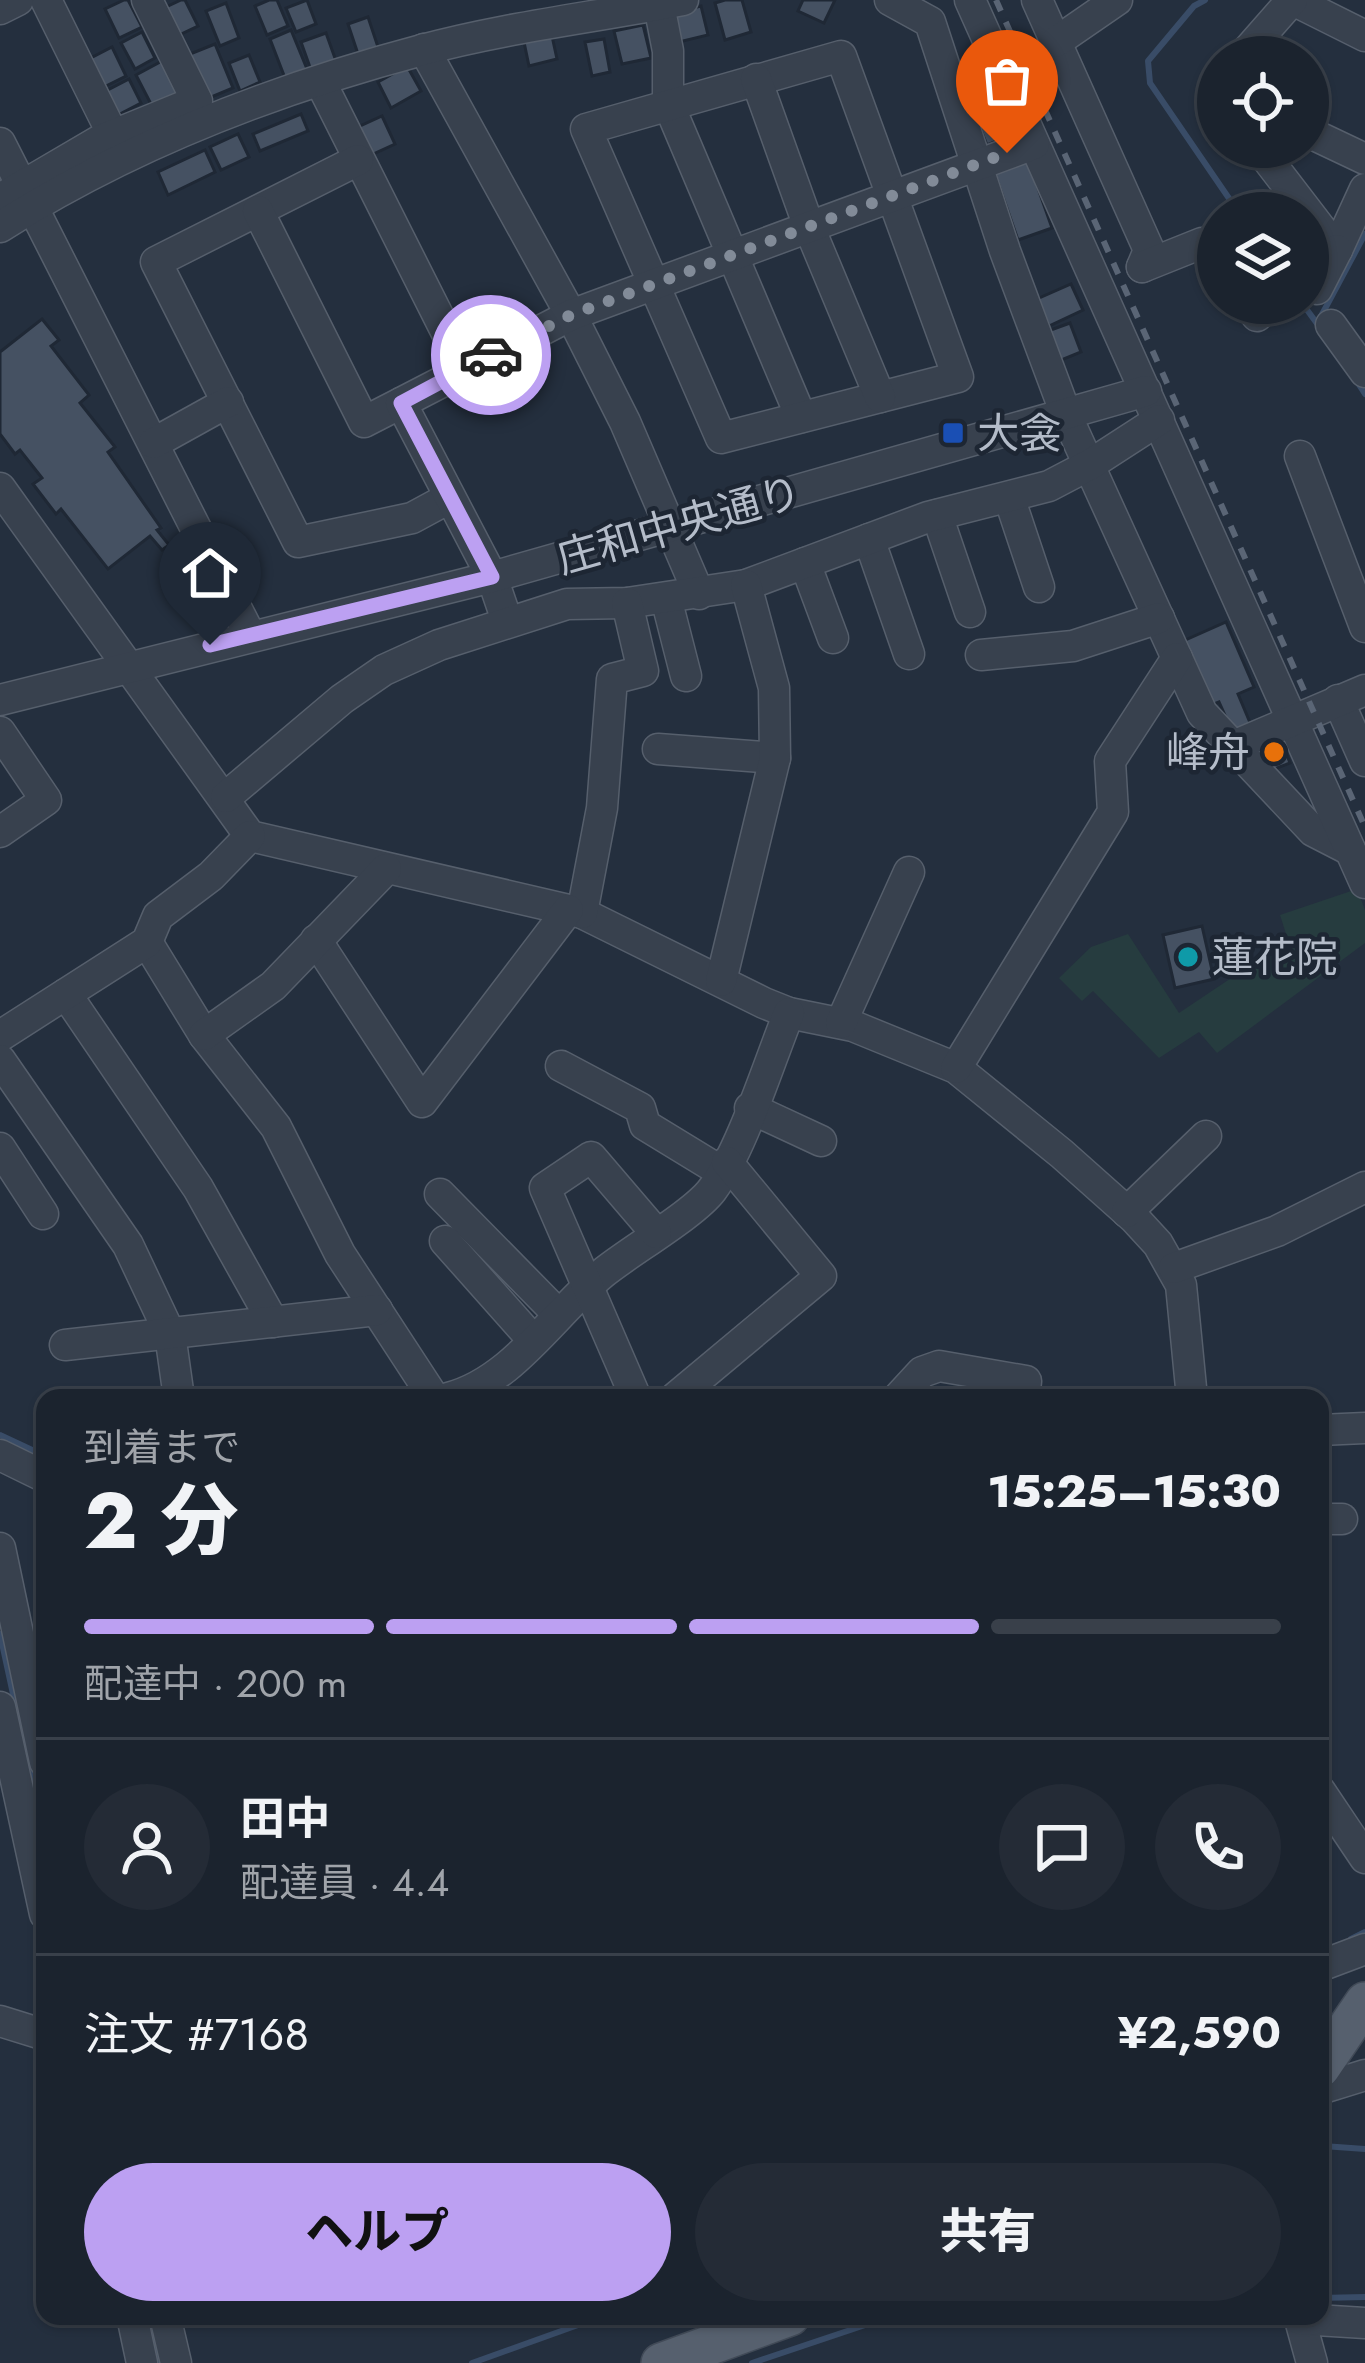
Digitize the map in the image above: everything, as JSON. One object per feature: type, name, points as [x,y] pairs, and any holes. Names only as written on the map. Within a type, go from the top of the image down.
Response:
[{"type":"main road","points":[[1329,2055],[1365,2002]]},
{"type":"main road","points":[[661,2363],[765,2325]]},
{"type":"street","points":[[0,9],[18,0]]},
{"type":"street","points":[[46,0],[113,135]]},
{"type":"street","points":[[0,227],[18,197],[113,135],[197,101],[147,0]]},
{"type":"street","points":[[890,0],[930,22],[942,40],[1005,251],[1066,416],[1202,712],[1313,831],[1350,850]]},
{"type":"street","points":[[966,0],[1365,883]]},
{"type":"street","points":[[1037,0],[1149,250],[1142,267],[1197,245]]},
{"type":"street","points":[[1056,43],[1117,0]]},
{"type":"street","points":[[1260,36],[1292,0],[1365,36]]},
{"type":"street","points":[[18,197],[94,171],[205,122],[424,49],[671,2],[668,103],[801,417]]},
{"type":"street","points":[[424,49],[625,422],[699,594]]},
{"type":"street","points":[[841,56],[958,377],[721,438],[586,129],[668,103],[841,56]]},
{"type":"street","points":[[756,79],[809,227],[880,397]]},
{"type":"street","points":[[320,81],[465,369]]},
{"type":"street","points":[[1329,142],[1365,159]]},
{"type":"street","points":[[0,143],[18,197],[154,443],[250,635]]},
{"type":"street","points":[[258,211],[364,422],[571,315],[1034,144]]},
{"type":"street","points":[[358,160],[156,262],[298,542],[412,518],[449,499]]},
{"type":"street","points":[[1274,168],[1337,250]]},
{"type":"street","points":[[1329,266],[1365,189]]},
{"type":"street","points":[[1331,325],[1364,368]]},
{"type":"street","points":[[154,443],[228,402]]},
{"type":"street","points":[[401,403],[492,577],[507,621]]},
{"type":"street","points":[[226,797],[342,699],[384,670],[439,645],[567,604],[627,603],[746,585],[937,515],[1049,486],[1090,464],[1152,405]]},
{"type":"street","name":"庄和中央通り","points":[[0,700],[492,577],[1066,416],[1152,405]]},
{"type":"street","points":[[1300,455],[1365,627]]},
{"type":"street","points":[[0,488],[250,836],[575,911],[789,1013],[841,1024],[956,1068],[1159,1244],[1181,1286],[1191,1389]]},
{"type":"street","points":[[1009,497],[1040,587]]},
{"type":"street","points":[[937,515],[970,612]]},
{"type":"street","points":[[868,539],[909,654]]},
{"type":"street","points":[[806,563],[833,638]]},
{"type":"street","points":[[721,981],[775,758],[774,688],[746,585]]},
{"type":"street","points":[[666,598],[686,676]]},
{"type":"street","points":[[316,940],[422,1102],[575,911],[602,808],[612,679],[644,671],[627,603]]},
{"type":"street","points":[[981,656],[1073,646],[1159,618]]},
{"type":"street","points":[[956,1068],[1112,812],[1110,761],[1177,658]]},
{"type":"street","points":[[1231,746],[1352,695],[1365,761]]},
{"type":"street","points":[[658,749],[775,758]]},
{"type":"street","points":[[0,832],[46,800],[6,751]]},
{"type":"street","points":[[0,1036],[147,942],[158,916],[211,876],[250,836]]},
{"type":"street","points":[[204,1035],[273,986],[386,868]]},
{"type":"street","points":[[841,1024],[909,872]]},
{"type":"street","points":[[147,942],[204,1035],[276,1127],[340,1254],[376,1310],[438,1389]]},
{"type":"street","points":[[67,994],[198,1188],[272,1322]]},
{"type":"street","points":[[460,1389],[501,1371],[589,1286],[710,1193],[789,1013]]},
{"type":"street","points":[[0,1060],[128,1245],[170,1334],[178,1389]]},
{"type":"street","points":[[561,1066],[640,1108],[645,1125],[725,1167],[821,1276],[686,1389]]},
{"type":"street","points":[[750,1108],[821,1141]]},
{"type":"street","points":[[1127,1212],[1206,1136]]},
{"type":"street","points":[[0,1148],[43,1214]]},
{"type":"street","points":[[632,1389],[545,1187],[591,1157],[656,1233]]},
{"type":"street","points":[[1174,1268],[1277,1231],[1365,1187]]},
{"type":"street","points":[[440,1194],[559,1315]]},
{"type":"street","points":[[446,1241],[532,1340]]},
{"type":"street","points":[[64,1345],[376,1310]]},
{"type":"street","points":[[906,1389],[922,1372],[939,1382],[1026,1381],[1025,1389]]},
{"type":"street","points":[[1329,1428],[1364,1422]]},
{"type":"street","points":[[0,1455],[36,1473]]},
{"type":"street","points":[[0,1548],[36,1719]]},
{"type":"street","points":[[0,1707],[36,1873]]},
{"type":"street","points":[[1329,1804],[1365,1858]]},
{"type":"street","points":[[1329,1963],[1365,1949]]},
{"type":"street","points":[[0,2021],[36,2032]]},
{"type":"street","points":[[1329,2086],[1365,2075]]},
{"type":"street","points":[[1329,2320],[1365,2323]]},
{"type":"street","points":[[134,2325],[142,2363]]},
{"type":"street","points":[[167,2325],[176,2363]]},
{"type":"street","points":[[1301,2325],[1312,2363]]},
{"type":"green space","points":[[1357,889],[1365,910],[1365,943],[1217,1053],[1199,1032],[1159,1058],[1093,991],[1082,1001],[1059,978],[1091,947],[1128,934],[1179,1013],[1288,940],[1280,915]]},
{"type":"building","points":[[124,0],[142,27],[119,38],[105,9]]},
{"type":"building","points":[[181,0],[198,26],[177,36],[164,8]]},
{"type":"building","points":[[277,0],[288,26],[267,35],[255,6]]},
{"type":"building","points":[[307,0],[316,24],[296,32],[286,8]]},
{"type":"building","points":[[742,0],[751,32],[725,40],[715,3]]},
{"type":"building","points":[[803,0],[835,0],[824,23],[798,11]]},
{"type":"building","points":[[226,3],[239,38],[220,46],[206,11]]},
{"type":"building","points":[[701,6],[708,35],[679,42],[672,13]]},
{"type":"building","points":[[368,17],[378,47],[358,54],[348,24]]},
{"type":"building","points":[[643,25],[651,58],[622,64],[614,31]]},
{"type":"building","points":[[291,30],[307,69],[285,78],[270,39]]},
{"type":"building","points":[[142,32],[155,58],[135,69],[121,43]]},
{"type":"building","points":[[326,33],[336,61],[311,70],[301,42]]},
{"type":"building","points":[[552,36],[557,59],[529,66],[524,42]]},
{"type":"building","points":[[604,39],[610,72],[592,76],[585,42]]},
{"type":"building","points":[[215,44],[233,88],[209,98],[190,54]]},
{"type":"building","points":[[112,47],[126,76],[102,88],[87,60]]},
{"type":"building","points":[[249,55],[260,82],[240,91],[229,63]]},
{"type":"building","points":[[162,61],[180,94],[153,108],[136,75]]},
{"type":"building","points":[[407,66],[421,91],[391,108],[378,82]]},
{"type":"building","points":[[987,73],[1012,135],[987,145],[962,83]]},
{"type":"building","points":[[129,79],[141,103],[116,116],[104,92]]},
{"type":"building","points":[[301,114],[308,131],[260,151],[253,134]]},
{"type":"building","points":[[382,116],[395,144],[371,155],[358,127]]},
{"type":"building","points":[[238,134],[249,157],[221,170],[210,147]]},
{"type":"building","points":[[205,150],[215,172],[168,195],[158,172]]},
{"type":"building","points":[[1028,160],[1052,228],[1018,240],[994,171]]},
{"type":"building","points":[[1071,284],[1083,310],[1049,326],[1037,299]]},
{"type":"building","points":[[42,319],[59,340],[51,346],[89,395],[80,403],[115,447],[108,452],[161,528],[157,530],[169,545],[162,550],[150,536],[108,569],[61,509],[56,514],[33,484],[42,478],[0,434],[0,352]]},
{"type":"building","points":[[1070,323],[1081,352],[1059,361],[1048,331]]},
{"type":"building","points":[[1226,622],[1254,687],[1238,694],[1251,725],[1233,733],[1219,702],[1209,706],[1181,642]]},
{"type":"building","points":[[1278,731],[1290,763],[1272,770],[1249,743]]},
{"type":"building","name":"蓮花院","points":[[1202,926],[1214,979],[1175,988],[1163,935]]},
{"type":"waterway","points":[[1205,0],[1194,6],[1148,61],[1150,83],[1225,192]]},
{"type":"waterway","points":[[1329,301],[1365,234]]},
{"type":"waterway","points":[[1317,324],[1321,329]]},
{"type":"waterway","points":[[1356,380],[1365,394]]},
{"type":"waterway","points":[[0,1435],[36,1452]]},
{"type":"waterway","points":[[0,1634],[36,1800]]},
{"type":"waterway","points":[[1351,1939],[1365,1932]]},
{"type":"waterway","points":[[1329,2146],[1365,2149]]},
{"type":"waterway","points":[[1329,2298],[1365,2297]]},
{"type":"waterway","points":[[472,2363],[578,2325]]},
{"type":"waterway","points":[[752,2363],[865,2325]]},
{"type":"waterway","points":[[151,2331],[157,2363]]},
{"type":"railway","points":[[996,0],[1365,827]]},
{"type":"way so far","points":[[491,355],[571,315],[1007,153]]},
{"type":"place","name":"大衾","points":[[953,433]]},
{"type":"place","name":"峰舟","points":[[1274,752]]},
{"type":"place","name":"蓮花院","points":[[1188,957]]},
{"type":"route","points":[[210,645],[492,577],[401,403],[491,355]]}]
